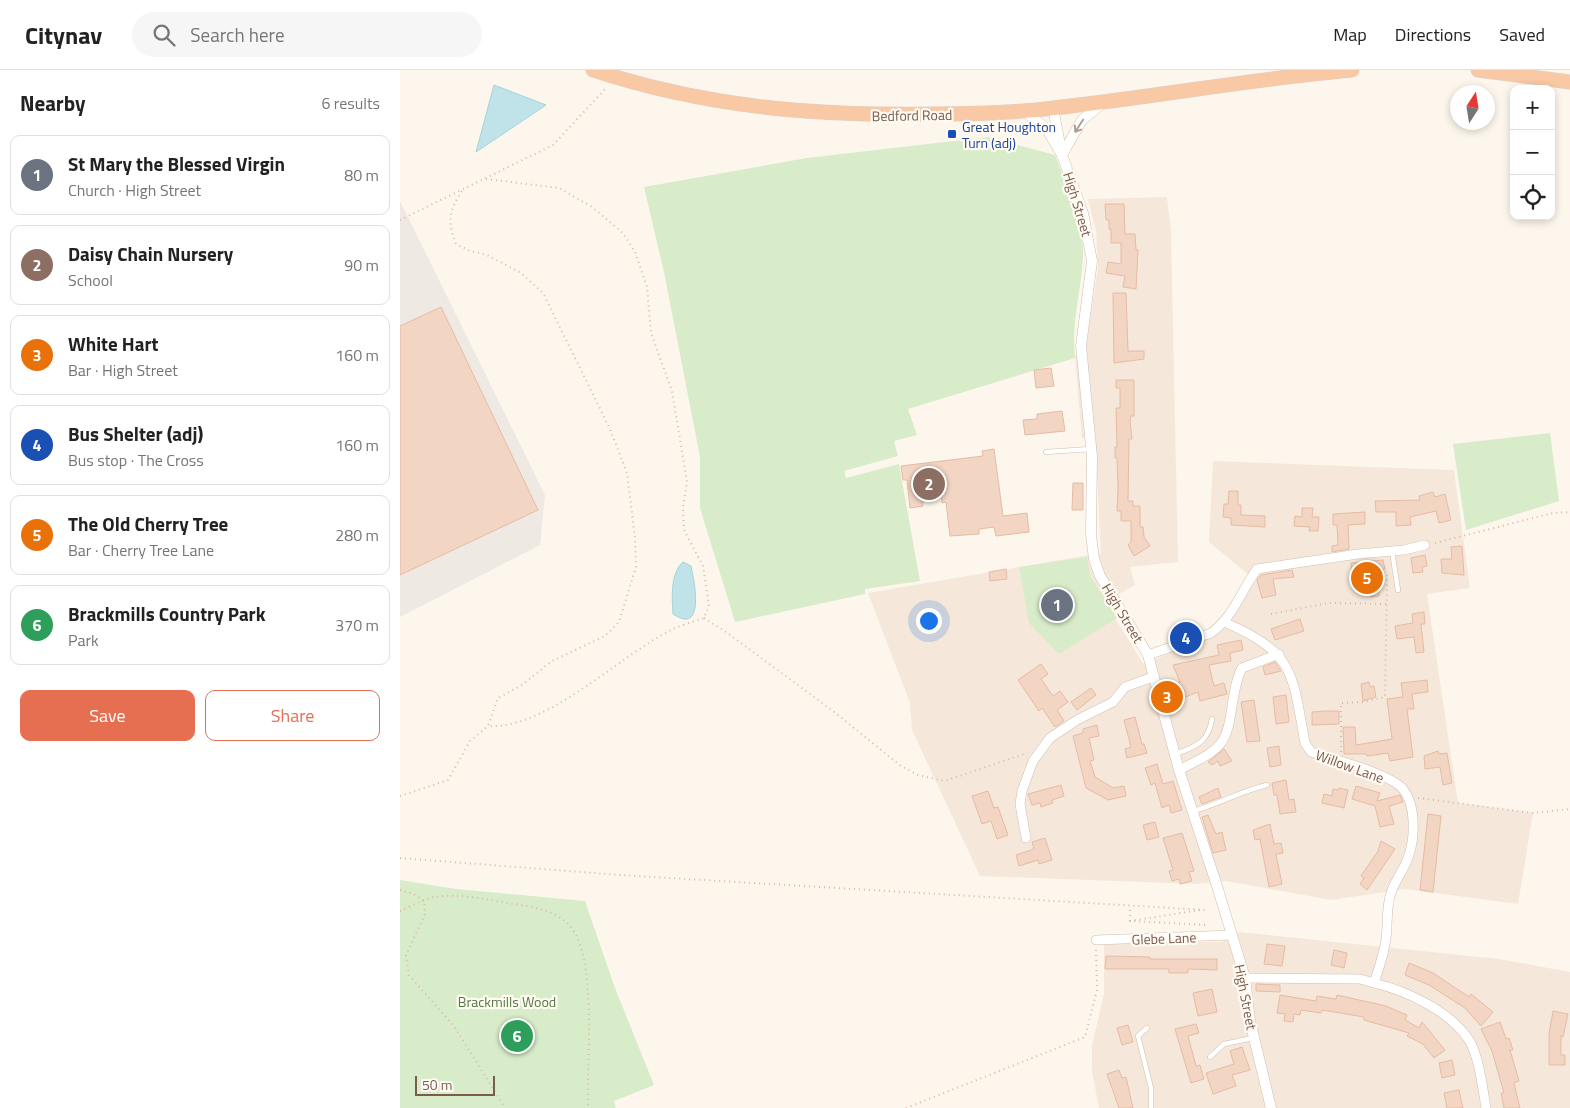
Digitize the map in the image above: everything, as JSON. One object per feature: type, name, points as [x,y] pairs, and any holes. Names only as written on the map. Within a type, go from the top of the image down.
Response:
[{"type":"highway","name":"Bedford Road","points":[[593,70],[616,78],[681,94],[770,110],[859,116],[1024,111],[1104,102],[1272,74],[1352,70]]},
{"type":"highway","points":[[1478,70],[1570,82]]},
{"type":"street","points":[[1024,111],[1046,128],[1062,155],[1082,120],[1104,102]]},
{"type":"street","name":"High Street","points":[[1053,108],[1062,155],[1083,213],[1092,261],[1081,346],[1091,449],[1091,534],[1094,559],[1100,576],[1148,655],[1179,770],[1218,886],[1245,978],[1254,1037],[1271,1108]]},
{"type":"street","points":[[1148,655],[1211,633],[1224,622],[1237,606],[1258,569],[1425,545]]},
{"type":"street","name":"Willow Lane","points":[[1224,622],[1246,631],[1279,654],[1288,667],[1305,743],[1311,752],[1382,776],[1402,788],[1408,797]]},
{"type":"street","points":[[1179,770],[1221,744],[1226,734],[1235,684],[1239,674],[1246,666],[1279,654]]},
{"type":"street","points":[[1026,838],[1020,804],[1022,790],[1033,761],[1042,748],[1060,730],[1113,702],[1125,687],[1153,677]]},
{"type":"street","points":[[1374,983],[1386,942],[1391,893],[1405,867],[1413,836],[1412,812],[1408,797]]},
{"type":"street","name":"Glebe Lane","points":[[1096,940],[1232,935]]},
{"type":"street","points":[[1245,978],[1341,979],[1374,983],[1416,998],[1458,1027],[1470,1042],[1486,1108]]},
{"type":"lane","points":[[1046,452],[1091,449]]},
{"type":"lane","points":[[1390,551],[1398,590]]},
{"type":"lane","points":[[1175,754],[1204,740],[1210,733],[1212,720]]},
{"type":"lane","points":[[1192,811],[1216,805],[1247,790],[1267,785]]},
{"type":"lane","points":[[1148,1028],[1138,1036],[1151,1088],[1151,1108]]},
{"type":"lane","points":[[1210,1057],[1224,1044],[1254,1037]]},
{"type":"path","points":[[400,220],[553,145],[616,78]]},
{"type":"path","points":[[486,178],[559,188],[592,207],[623,233],[635,252],[647,287],[651,333],[672,391],[687,482],[683,508],[684,530],[703,566],[709,606],[704,618],[672,630],[530,720],[500,726],[488,726]]},
{"type":"path","points":[[400,796],[448,780],[470,741],[488,726],[498,698],[522,685],[552,662],[605,636],[619,622],[636,567],[635,538],[627,473],[610,429],[543,293],[521,273],[487,255],[470,251],[456,244],[451,232],[450,209],[462,190]]},
{"type":"path","points":[[1425,545],[1553,513],[1570,512]]},
{"type":"path","points":[[1341,762],[1341,704],[1385,697],[1390,551]]},
{"type":"path","points":[[1271,614],[1329,603],[1387,604]]},
{"type":"path","points":[[704,618],[825,706],[901,766],[918,775],[945,782],[1042,748]]},
{"type":"path","points":[[1408,797],[1533,813],[1570,809]]},
{"type":"path","points":[[400,858],[620,875],[1205,910],[1130,921]]},
{"type":"path","points":[[400,890],[414,894],[424,901]]},
{"type":"path","points":[[400,911],[433,897],[456,895],[532,907],[553,913],[568,923],[580,943],[585,962],[589,1014],[588,1108]]},
{"type":"path","points":[[424,901],[425,914],[406,955],[409,975],[454,1026],[505,1108]]},
{"type":"path","points":[[1130,905],[1130,921]]},
{"type":"path","points":[[1130,921],[1210,925]]},
{"type":"path","points":[[906,1108],[1085,1037],[1097,990],[1096,940]]},
{"type":"shaded area","points":[[1167,197],[1171,232],[1178,562],[1130,567],[1135,585],[1105,602],[1144,665],[1217,629],[1256,581],[1209,542],[1213,461],[1454,470],[1470,588],[1427,594],[1458,803],[1533,813],[1518,904],[1405,889],[1331,900],[1226,881],[1196,884],[980,876],[912,730],[910,703],[868,593],[1101,553],[1095,439],[1082,438],[1075,356],[1085,353],[1098,268],[1096,231],[1088,199]]},
{"type":"shaded area","points":[[400,201],[545,495],[540,545],[400,617]]},
{"type":"shaded area","points":[[1239,932],[1499,959],[1570,972],[1570,1108],[1099,1108],[1092,1071],[1092,1045],[1104,994],[1104,941],[1221,942]]},
{"type":"green space","points":[[988,137],[1055,155],[1078,219],[1083,246],[1082,271],[1074,333],[1075,358],[908,409],[917,435],[894,441],[898,456],[844,471],[846,478],[899,464],[920,581],[865,589],[865,594],[735,622],[700,508],[700,457],[664,272],[644,187],[807,158]]},
{"type":"green space","points":[[1550,433],[1559,501],[1466,530],[1453,444]]},
{"type":"green space","points":[[1087,557],[1090,576],[1117,618],[1059,654],[1029,623],[1019,567]]},
{"type":"green space","name":"Brackmills Wood","points":[[400,880],[456,889],[585,901],[615,988],[654,1085],[614,1101],[616,1108],[400,1108]]},
{"type":"water","points":[[494,85],[546,105],[476,152]]},
{"type":"water","points":[[683,562],[691,566],[696,604],[690,618],[683,619],[673,614],[672,600],[674,579]]},
{"type":"building","points":[[1105,204],[1124,204],[1125,234],[1135,234],[1136,250],[1138,250],[1136,289],[1123,287],[1125,276],[1106,273],[1108,262],[1121,264],[1121,243],[1111,243],[1111,229],[1109,229],[1109,220],[1106,220]]},
{"type":"building","points":[[1113,293],[1126,293],[1128,351],[1144,351],[1144,359],[1114,363]]},
{"type":"building","points":[[441,307],[538,510],[400,575],[400,326]]},
{"type":"building","points":[[1051,368],[1054,386],[1036,388],[1034,370]]},
{"type":"building","points":[[1116,380],[1134,380],[1134,416],[1131,416],[1130,421],[1132,439],[1129,439],[1128,501],[1133,501],[1133,506],[1140,506],[1140,527],[1143,527],[1144,537],[1150,546],[1134,556],[1128,545],[1131,542],[1131,521],[1121,521],[1121,511],[1117,511],[1118,488],[1115,447],[1117,447],[1116,408],[1120,408],[1120,388],[1116,388]]},
{"type":"building","points":[[1062,411],[1065,431],[1025,435],[1023,420],[1037,419],[1037,414]]},
{"type":"building","points":[[994,449],[1003,516],[1027,513],[1029,532],[996,536],[994,527],[979,529],[979,534],[950,536],[946,502],[942,503],[941,491],[922,494],[923,506],[910,508],[907,480],[903,480],[901,466],[983,456],[982,451]]},
{"type":"building","points":[[1073,483],[1083,483],[1083,510],[1072,510]]},
{"type":"building","points":[[1229,491],[1238,491],[1238,505],[1241,505],[1241,515],[1265,516],[1265,527],[1231,525],[1231,518],[1223,517],[1224,504],[1228,504]]},
{"type":"building","points":[[1433,492],[1435,497],[1445,494],[1451,520],[1439,523],[1436,511],[1410,517],[1411,525],[1396,526],[1396,512],[1376,512],[1375,501],[1420,500],[1419,496]]},
{"type":"building","points":[[1302,508],[1313,508],[1312,517],[1319,517],[1318,531],[1309,531],[1310,527],[1294,526],[1295,516],[1302,517]]},
{"type":"building","points":[[1365,512],[1365,524],[1348,525],[1349,549],[1332,552],[1332,546],[1338,545],[1337,525],[1333,525],[1333,514]]},
{"type":"building","points":[[1462,546],[1464,575],[1442,573],[1441,559],[1452,559],[1451,547]]},
{"type":"building","points":[[1425,555],[1427,566],[1422,567],[1423,572],[1413,573],[1411,558]]},
{"type":"building","points":[[1383,560],[1385,569],[1378,571],[1379,596],[1370,597],[1369,581],[1357,581],[1356,574],[1352,575],[1351,563]]},
{"type":"building","points":[[1006,569],[1007,579],[990,581],[989,572]]},
{"type":"building","points":[[1292,570],[1294,577],[1273,579],[1276,595],[1262,598],[1257,580],[1261,575]]},
{"type":"building","points":[[1070,594],[1074,607],[1043,616],[1039,603]]},
{"type":"building","points":[[1424,612],[1425,624],[1421,624],[1424,652],[1416,653],[1414,637],[1397,639],[1395,626],[1413,623],[1412,614]]},
{"type":"building","points":[[1300,619],[1304,631],[1275,640],[1271,629]]},
{"type":"building","points":[[1241,640],[1243,650],[1230,653],[1231,661],[1209,665],[1214,686],[1224,683],[1227,694],[1200,701],[1198,692],[1168,704],[1164,688],[1180,682],[1173,665],[1219,655],[1217,645]]},
{"type":"building","points":[[1275,662],[1281,671],[1265,675],[1263,667]]},
{"type":"building","points":[[1041,664],[1048,674],[1041,679],[1053,696],[1060,691],[1068,702],[1057,710],[1064,721],[1055,727],[1042,708],[1039,711],[1018,680]]},
{"type":"building","points":[[1427,680],[1428,692],[1412,694],[1414,709],[1407,709],[1413,757],[1390,761],[1388,753],[1367,756],[1366,754],[1344,754],[1343,727],[1355,727],[1356,745],[1392,739],[1387,699],[1403,697],[1401,683]]},
{"type":"building","points":[[1369,682],[1370,687],[1374,686],[1376,697],[1363,701],[1361,684]]},
{"type":"building","points":[[1091,688],[1096,695],[1077,710],[1071,702]]},
{"type":"building","points":[[1286,695],[1289,722],[1276,724],[1273,697]]},
{"type":"building","points":[[1254,700],[1260,741],[1247,742],[1241,702]]},
{"type":"building","points":[[1339,711],[1339,724],[1312,725],[1312,712]]},
{"type":"building","points":[[1135,717],[1142,744],[1144,744],[1147,753],[1127,758],[1125,749],[1131,747],[1124,720]]},
{"type":"building","points":[[1097,725],[1099,736],[1089,738],[1094,760],[1090,761],[1095,777],[1113,788],[1124,786],[1126,796],[1108,800],[1086,788],[1073,736],[1083,733],[1083,729]]},
{"type":"building","points":[[1279,746],[1281,765],[1270,767],[1267,748]]},
{"type":"building","points":[[1224,749],[1232,761],[1220,766],[1218,761],[1212,765],[1208,762]]},
{"type":"building","points":[[1438,751],[1439,754],[1447,753],[1452,783],[1443,785],[1440,767],[1425,769],[1424,756]]},
{"type":"building","points":[[1157,764],[1163,784],[1173,781],[1182,810],[1171,813],[1169,805],[1162,808],[1155,783],[1151,785],[1145,768]]},
{"type":"building","points":[[1286,780],[1289,800],[1294,799],[1296,812],[1280,814],[1277,795],[1274,795],[1272,783]]},
{"type":"building","points":[[1061,785],[1064,796],[1052,800],[1053,803],[1041,807],[1040,803],[1032,805],[1028,794]]},
{"type":"building","points":[[1356,786],[1380,793],[1377,801],[1400,795],[1403,802],[1389,806],[1394,824],[1380,827],[1375,806],[1352,799]]},
{"type":"building","points":[[1218,788],[1221,797],[1202,804],[1199,797]]},
{"type":"building","points":[[1339,788],[1348,790],[1344,808],[1322,803],[1324,794],[1332,796],[1333,789],[1338,790]]},
{"type":"building","points":[[988,791],[994,808],[998,807],[1008,835],[997,839],[991,821],[982,824],[972,796]]},
{"type":"building","points":[[1428,814],[1441,816],[1433,892],[1420,890]]},
{"type":"building","points":[[1208,815],[1216,834],[1222,832],[1226,850],[1213,853],[1202,817]]},
{"type":"building","points":[[1155,822],[1159,837],[1147,840],[1143,825]]},
{"type":"building","points":[[1270,824],[1274,844],[1281,843],[1283,853],[1276,854],[1282,884],[1269,887],[1260,839],[1255,840],[1253,830]]},
{"type":"building","points":[[1182,833],[1194,871],[1189,872],[1192,881],[1180,884],[1179,879],[1172,881],[1169,871],[1173,870],[1163,838]]},
{"type":"building","points":[[1045,838],[1052,860],[1039,864],[1038,860],[1019,866],[1016,855],[1034,849],[1032,842]]},
{"type":"building","points":[[1381,841],[1395,849],[1367,890],[1360,884],[1364,878],[1361,876],[1378,851]]},
{"type":"building","points":[[1267,944],[1285,946],[1282,966],[1264,964]]},
{"type":"building","points":[[1334,950],[1347,953],[1344,968],[1331,965]]},
{"type":"building","points":[[1106,956],[1150,957],[1150,959],[1217,959],[1217,970],[1188,969],[1188,973],[1169,973],[1169,969],[1105,969]]},
{"type":"building","points":[[1409,963],[1433,973],[1469,997],[1471,994],[1493,1012],[1481,1026],[1465,1008],[1429,985],[1405,975]]},
{"type":"building","points":[[1256,984],[1280,985],[1280,992],[1256,991]]},
{"type":"building","points":[[1212,989],[1217,1012],[1198,1016],[1193,993]]},
{"type":"building","points":[[1280,995],[1316,1001],[1317,996],[1336,999],[1337,995],[1386,1006],[1407,1015],[1405,1020],[1419,1028],[1422,1022],[1445,1050],[1434,1058],[1423,1044],[1407,1036],[1409,1033],[1364,1020],[1364,1017],[1322,1010],[1321,1013],[1301,1010],[1300,1015],[1294,1014],[1293,1022],[1284,1021],[1285,1014],[1277,1013]]},
{"type":"building","points":[[1553,1011],[1568,1014],[1563,1037],[1561,1036],[1561,1055],[1565,1055],[1565,1065],[1549,1065],[1549,1034]]},
{"type":"building","points":[[1500,1022],[1506,1039],[1509,1038],[1513,1050],[1510,1050],[1519,1081],[1514,1083],[1520,1108],[1504,1108],[1501,1093],[1504,1093],[1492,1051],[1481,1029]]},
{"type":"building","points":[[1196,1024],[1199,1033],[1188,1036],[1196,1066],[1200,1065],[1204,1079],[1191,1083],[1175,1029]]},
{"type":"building","points":[[1128,1025],[1133,1042],[1122,1045],[1117,1028]]},
{"type":"building","points":[[1242,1047],[1250,1070],[1232,1075],[1236,1086],[1213,1094],[1206,1073],[1234,1064],[1230,1051]]},
{"type":"building","points":[[1452,1060],[1455,1075],[1442,1078],[1439,1063]]},
{"type":"building","points":[[1119,1070],[1122,1078],[1126,1077],[1133,1108],[1119,1108],[1107,1074]]},
{"type":"building","points":[[1459,1090],[1463,1108],[1447,1108],[1444,1093]]},
{"type":"place","name":"Great Houghton Turn (adj)","points":[[952,134]]},
{"type":"place","name":"Daisy Chain Nursery","points":[[929,484]]},
{"type":"place","name":"The Old Cherry Tree","points":[[1367,578]]},
{"type":"place","name":"St Mary the Blessed Virgin","points":[[1057,605]]},
{"type":"place","name":"Bus Shelter (adj)","points":[[1186,638]]},
{"type":"place","name":"White Hart","points":[[1167,697]]},
{"type":"place","name":"Brackmills Country Park","points":[[517,1036]]}]
